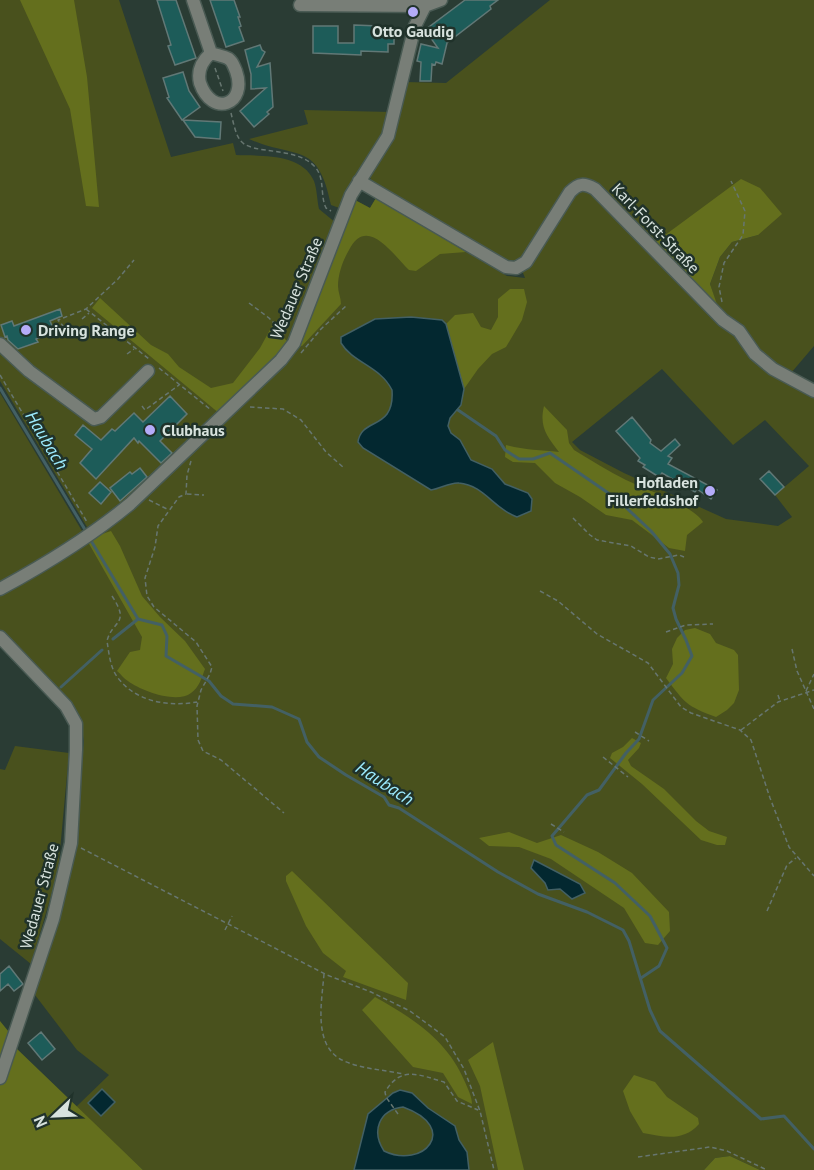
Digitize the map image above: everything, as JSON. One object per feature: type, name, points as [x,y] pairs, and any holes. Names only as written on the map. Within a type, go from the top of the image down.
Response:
[{"type":"street","points":[[193,0],[211,53]]},
{"type":"street","points":[[300,5],[328,2],[425,6],[441,0]]},
{"type":"street","name":"Wedauer Straße","points":[[0,589],[52,561],[89,536],[139,496],[281,360],[297,349],[343,216],[359,181],[388,136],[415,26],[425,6]]},
{"type":"street","name":"Karl-Forst-Straße","points":[[359,181],[506,267],[516,268],[526,261],[570,192],[576,185],[585,184],[595,189],[723,320],[739,330],[756,354],[773,369],[814,391]]},
{"type":"street","points":[[0,344],[29,371],[94,419],[101,417],[148,371]]},
{"type":"street","name":"Wedauer Straße","points":[[0,637],[66,706],[76,724],[71,843],[53,919],[0,1078]]},
{"type":"path","points":[[249,146],[300,155],[317,169],[323,184],[326,208],[343,216]]},
{"type":"path","points":[[723,320],[720,279],[724,263],[743,235],[745,211],[731,181]]},
{"type":"path","points":[[69,333],[58,320],[86,309],[118,279],[134,260]]},
{"type":"path","points":[[249,303],[269,318],[297,349],[346,306]]},
{"type":"path","points":[[82,319],[89,312]]},
{"type":"path","points":[[104,337],[111,329]]},
{"type":"path","points":[[127,354],[134,348]]},
{"type":"path","points":[[0,375],[89,536]]},
{"type":"path","points":[[142,406],[146,410],[180,385]]},
{"type":"path","points":[[253,400],[245,407],[283,409],[301,420],[326,452],[344,468]]},
{"type":"path","points":[[186,494],[187,475],[191,460],[196,455]]},
{"type":"path","points":[[204,495],[186,494],[179,497],[158,526],[155,547],[145,578],[147,596],[154,607],[196,642],[212,667],[198,702],[198,740],[203,751],[221,760],[284,813]]},
{"type":"path","points":[[139,496],[170,510]]},
{"type":"path","points":[[573,518],[597,540],[631,546],[649,557],[684,556]]},
{"type":"path","points":[[540,591],[558,601],[597,634],[648,663],[681,707],[691,713],[740,730],[751,740],[789,847],[814,876]]},
{"type":"path","points":[[112,596],[117,604],[120,618],[106,641],[117,678],[150,700],[181,705],[198,702]]},
{"type":"path","points":[[666,632],[686,625],[713,624]]},
{"type":"path","points":[[792,649],[797,671],[814,709]]},
{"type":"path","points":[[806,692],[814,674]]},
{"type":"path","points":[[740,730],[780,701],[814,690]]},
{"type":"path","points":[[778,695],[780,701]]},
{"type":"path","points":[[635,732],[649,741]]},
{"type":"path","points":[[603,757],[628,777]]},
{"type":"path","points":[[551,824],[564,832]]},
{"type":"path","points":[[71,843],[324,973],[410,1011],[445,1037],[464,1069],[480,1111],[494,1170]]},
{"type":"path","points":[[767,911],[787,865],[797,858]]},
{"type":"path","points":[[225,930],[232,916]]},
{"type":"path","points":[[324,973],[322,1029],[327,1045],[341,1060],[444,1082],[457,1101],[480,1111]]},
{"type":"path","points":[[398,1113],[386,1097],[386,1092],[397,1077],[404,1074]]},
{"type":"path","points":[[638,1157],[710,1147],[727,1151],[767,1170]]},
{"type":"green space","points":[[0,0],[119,0],[171,157],[233,143],[236,155],[269,156],[291,161],[308,172],[315,184],[319,209],[336,223],[355,200],[370,208],[376,198],[507,276],[525,278],[518,260],[507,261],[372,182],[369,175],[405,82],[446,83],[550,0],[814,0],[814,346],[791,373],[814,395],[814,1170],[760,1170],[730,1156],[715,1158],[704,1170],[143,1170],[76,1107],[109,1075],[77,1050],[35,995],[68,878],[75,840],[84,741],[80,718],[71,701],[3,633],[0,634],[0,393],[88,541],[93,537],[0,381]],"holes":[[[758,235],[732,242],[720,257],[710,284],[718,309],[653,244]],[[662,369],[733,445],[765,420],[809,466],[775,495],[792,517],[778,526],[726,519],[624,473],[580,450],[572,442]]]},
{"type":"green space","points":[[20,0],[74,0],[87,77],[99,207],[86,206],[70,109]]},
{"type":"green space","points":[[304,110],[391,112],[386,132],[342,209],[331,205],[326,184],[312,161],[292,152],[249,139],[308,124]]},
{"type":"green space","points":[[741,179],[760,188],[782,214],[758,235],[732,242],[720,257],[710,284],[719,310],[653,244]]},
{"type":"green space","points":[[376,198],[466,252],[440,254],[416,271],[409,270],[380,241],[364,236],[356,240],[340,272],[338,286],[341,304],[302,346],[298,345],[355,200],[370,208]]},
{"type":"green space","points":[[510,289],[524,289],[527,302],[522,320],[506,347],[492,354],[464,389],[446,324],[455,315],[473,313],[481,327],[491,330],[498,317],[498,299]]},
{"type":"green space","points":[[100,298],[151,345],[168,354],[179,367],[211,388],[233,383],[260,348],[272,326],[289,343],[278,358],[220,414],[92,308]]},
{"type":"green space","points":[[544,406],[567,430],[569,443],[574,450],[619,477],[680,504],[698,516],[703,522],[687,535],[685,551],[669,548],[632,520],[606,515],[555,483],[535,463],[513,462],[505,457],[506,445],[559,452],[543,426]]},
{"type":"green space","points":[[111,531],[142,596],[185,641],[205,669],[196,688],[185,696],[168,697],[150,692],[134,685],[117,671],[130,652],[140,650],[142,637],[88,542],[93,537]]},
{"type":"green space","points":[[695,628],[710,634],[716,643],[734,650],[738,655],[739,690],[734,703],[716,717],[687,703],[666,678],[673,664],[672,649],[677,638],[685,630]]},
{"type":"green space","points":[[632,738],[641,743],[628,760],[631,766],[664,789],[709,831],[727,837],[725,845],[701,840],[642,784],[610,758],[612,753]]},
{"type":"green space","points":[[15,746],[69,753],[58,872],[31,964],[0,939],[0,769],[5,770]]},
{"type":"green space","points":[[509,832],[537,843],[561,835],[598,852],[632,873],[669,912],[670,931],[658,945],[645,943],[624,908],[551,859],[519,847],[489,846],[479,838]]},
{"type":"green space","points":[[292,871],[408,983],[406,1000],[343,977],[346,971],[323,953],[306,926],[286,881],[286,876]]},
{"type":"green space","points":[[375,997],[416,1022],[449,1054],[470,1093],[472,1104],[458,1097],[443,1073],[413,1067],[362,1010]]},
{"type":"green space","points":[[0,1021],[17,1042],[15,1047],[143,1170],[0,1170]]},
{"type":"green space","points":[[493,1042],[524,1170],[498,1170],[480,1086],[468,1060]]},
{"type":"green space","points":[[634,1075],[655,1082],[667,1097],[698,1118],[699,1124],[693,1130],[680,1136],[666,1137],[643,1133],[630,1111],[623,1091]]},
{"type":"green space","points":[[730,1156],[760,1170],[704,1170],[715,1158]]},
{"type":"water","points":[[411,317],[442,320],[446,324],[464,389],[461,405],[450,418],[448,426],[451,433],[460,440],[471,460],[492,469],[505,484],[528,493],[532,499],[531,511],[517,517],[509,514],[476,488],[459,483],[431,490],[363,448],[358,442],[360,434],[365,429],[383,418],[388,412],[392,403],[392,390],[381,375],[346,350],[341,343],[341,337],[375,319]]},
{"type":"water","points":[[534,860],[580,884],[585,893],[572,899],[560,889],[548,890],[545,883],[531,868]]},
{"type":"water","points":[[102,1089],[115,1102],[101,1116],[88,1103]]},
{"type":"water","points":[[400,1090],[412,1093],[428,1108],[455,1126],[459,1140],[467,1152],[469,1170],[354,1170],[368,1114]],"holes":[[[403,1107],[420,1116],[430,1125],[433,1135],[430,1144],[422,1151],[412,1155],[398,1155],[384,1151],[378,1136],[378,1129],[388,1112]]]},
{"type":"building","points":[[157,0],[176,0],[196,58],[175,65]]},
{"type":"building","points":[[210,0],[234,0],[240,17],[238,17],[241,26],[239,27],[244,41],[226,47]]},
{"type":"building","points":[[465,0],[498,0],[490,6],[491,9],[447,43],[442,64],[436,62],[435,65],[432,64],[431,81],[420,81],[421,62],[417,61],[421,44],[438,48],[425,30]]},
{"type":"building","points":[[354,25],[379,26],[379,33],[394,34],[394,44],[388,44],[388,52],[361,51],[361,55],[313,53],[313,26],[338,26],[338,43],[354,43]]},
{"type":"building","points":[[260,45],[265,52],[257,67],[270,63],[273,107],[267,112],[269,114],[254,127],[240,111],[266,88],[251,89],[251,74],[245,50]]},
{"type":"building","points":[[183,72],[189,91],[200,107],[182,120],[167,98],[169,97],[163,78]]},
{"type":"building","points":[[183,120],[221,122],[220,139],[195,137]]},
{"type":"building","name":"Driving Range","points":[[60,309],[62,316],[50,321],[53,328],[47,331],[48,334],[36,339],[38,342],[18,349],[8,340],[7,336],[5,337],[1,325],[12,321],[14,326]]},
{"type":"building","points":[[170,396],[187,414],[160,441],[172,453],[161,463],[134,438],[96,479],[80,463],[92,449],[75,435],[83,425],[101,440],[112,429],[115,431],[134,413],[143,422]]},
{"type":"building","points":[[632,417],[651,440],[650,443],[661,451],[675,439],[680,445],[668,456],[672,458],[668,464],[717,490],[711,499],[697,489],[695,492],[662,473],[659,477],[643,467],[645,465],[638,461],[640,458],[616,431]]},
{"type":"building","points":[[140,468],[147,477],[120,501],[110,488],[130,472],[132,474]]},
{"type":"building","points":[[769,471],[784,487],[775,495],[760,479]]},
{"type":"building","points":[[100,482],[111,492],[101,504],[89,493]]},
{"type":"building","points":[[9,966],[23,984],[14,991],[8,984],[0,991],[0,974]]},
{"type":"building","points":[[41,1032],[55,1049],[42,1060],[28,1043]]},
{"type":"waterway","name":"Haubach","points":[[0,388],[87,533]]},
{"type":"waterway","points":[[458,410],[496,436],[505,450],[519,459],[533,459],[550,453],[617,499],[651,531],[670,554],[678,573],[679,585],[673,608],[692,656],[682,673],[653,700],[639,739],[599,790],[587,795],[552,836],[556,845],[615,883],[650,916],[667,948],[659,966],[641,978]]},
{"type":"waterway","name":"Haubach","points":[[90,539],[138,619],[162,625],[167,636],[166,656],[209,681],[221,696],[233,704],[272,707],[299,719],[307,742],[319,757],[384,797],[389,805],[399,808],[498,872],[538,894],[587,912],[623,930],[629,941],[650,1010],[660,1031],[761,1119],[784,1116],[814,1149]]},
{"type":"waterway","points":[[113,639],[138,619]]},
{"type":"waterway","points":[[61,687],[102,650]]},
{"type":"place","name":"Otto Gaudig","points":[[413,12]]},
{"type":"place","name":"Driving Range","points":[[26,330]]},
{"type":"place","name":"Clubhaus","points":[[150,430]]},
{"type":"place","name":"Hofladen Fillerfeldshof","points":[[710,491]]}]
